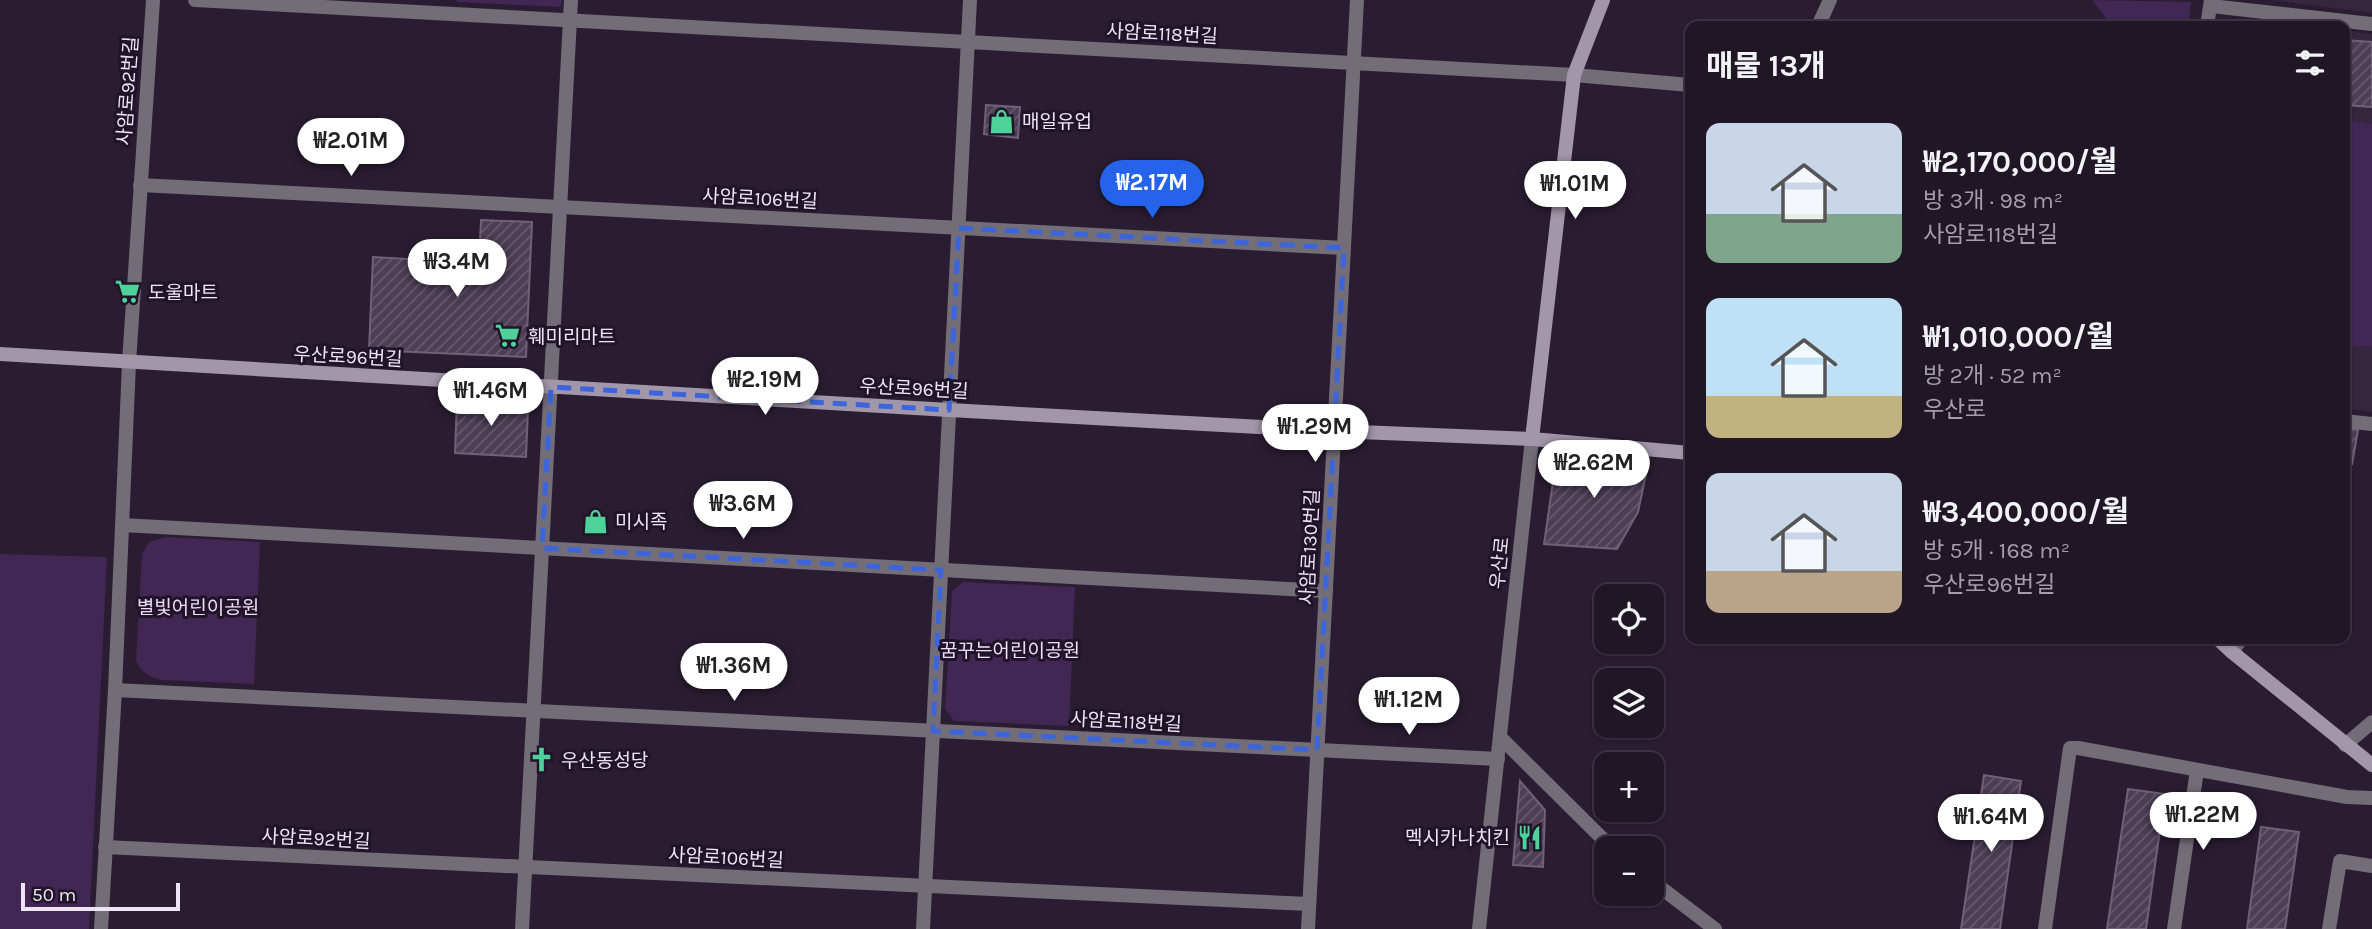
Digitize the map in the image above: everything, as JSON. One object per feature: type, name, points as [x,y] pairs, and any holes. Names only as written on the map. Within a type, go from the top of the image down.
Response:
[{"type":"street","name":"사암로92번길","points":[[101,929],[115,690],[129,363],[153,0]]},
{"type":"street","points":[[195,0],[968,41]]},
{"type":"street","points":[[522,929],[571,0]]},
{"type":"street","points":[[923,929],[970,0]]},
{"type":"street","name":"사암로130번길","points":[[1308,929],[1357,0]]},
{"type":"street","name":"우산로","points":[[1479,929],[1573,75],[1603,0]]},
{"type":"street","points":[[1820,21],[1830,0]]},
{"type":"street","points":[[2208,21],[2211,3],[2372,23]]},
{"type":"street","name":"사암로118번길","points":[[968,41],[1354,63]]},
{"type":"street","points":[[1354,63],[1573,75],[1685,85]]},
{"type":"street","points":[[140,185],[560,207]]},
{"type":"street","name":"사암로106번길","points":[[560,207],[959,228]]},
{"type":"street","points":[[959,228],[1344,248]]},
{"type":"street","name":"우산로96번길","points":[[0,354],[949,410],[1532,439],[1685,453]]},
{"type":"street","points":[[2350,422],[2372,424]]},
{"type":"street","points":[[122,525],[1326,591]]},
{"type":"street","points":[[2223,644],[2372,765]]},
{"type":"street","points":[[2232,652],[2238,644]]},
{"type":"street","points":[[115,690],[933,731]]},
{"type":"street","points":[[2345,745],[2372,722]]},
{"type":"street","name":"사암로118번길","points":[[933,731],[1498,759]]},
{"type":"street","points":[[1500,737],[1600,836]]},
{"type":"street","points":[[2045,929],[2070,748],[2347,797],[2372,798]]},
{"type":"street","points":[[2174,929],[2197,770]]},
{"type":"street","name":"사암로92번길","points":[[105,847],[526,867]]},
{"type":"street","points":[[2329,929],[2340,861],[2372,866]]},
{"type":"street","name":"사암로106번길","points":[[526,867],[925,886]]},
{"type":"street","points":[[925,886],[1309,904]]},
{"type":"street","points":[[1664,890],[1715,929]]},
{"type":"highlighted area","points":[[959,228],[1344,248],[1317,750],[933,731],[941,570],[542,548],[551,387],[949,410]]},
{"type":"shaded area","points":[[2270,0],[2372,0],[2372,13]]},
{"type":"shaded area","points":[[2350,32],[2372,34],[2372,412],[2350,410]]},
{"type":"green space","points":[[457,0],[562,0],[561,7]]},
{"type":"green space","points":[[2092,0],[2191,2],[2189,21],[2108,21]]},
{"type":"green space","points":[[2350,121],[2372,124],[2372,347],[2350,345]]},
{"type":"green space","name":"별빛어린이공원","points":[[165,537],[260,542],[254,684],[161,680],[146,674],[138,665],[136,661],[142,554],[149,542]]},
{"type":"green space","points":[[0,554],[107,557],[89,929],[0,929]]},
{"type":"green space","name":"꿈꾸는어린이공원","points":[[963,582],[1075,587],[1069,726],[954,721],[945,709],[952,591]]},
{"type":"building","points":[[2350,40],[2372,42],[2372,107],[2350,105]]},
{"type":"building","name":"매일유업","points":[[986,105],[1020,107],[1018,138],[984,134]]},
{"type":"building","points":[[481,220],[532,222],[526,357],[369,350],[373,257],[479,263]]},
{"type":"building","points":[[457,400],[521,403],[528,409],[526,457],[455,453]]},
{"type":"building","points":[[2350,429],[2358,430],[2350,464]]},
{"type":"building","points":[[1557,454],[1649,460],[1638,512],[1617,549],[1544,544]]},
{"type":"building","points":[[1984,775],[2021,781],[2000,929],[1961,929]]},
{"type":"building","name":"멕시카나치킨","points":[[1520,781],[1545,810],[1543,867],[1513,865]]},
{"type":"building","points":[[2128,789],[2165,794],[2146,929],[2107,929]]},
{"type":"building","points":[[2261,827],[2299,832],[2285,929],[2247,929]]},
{"type":"place","name":"매일유업","points":[[1002,121]]},
{"type":"place","name":"도울마트","points":[[128,292]]},
{"type":"place","name":"훼미리마트","points":[[508,336]]},
{"type":"place","name":"미시족","points":[[595,521]]},
{"type":"place","name":"우산동성당","points":[[541,760]]},
{"type":"place","name":"멕시카나치킨","points":[[1530,837]]}]
